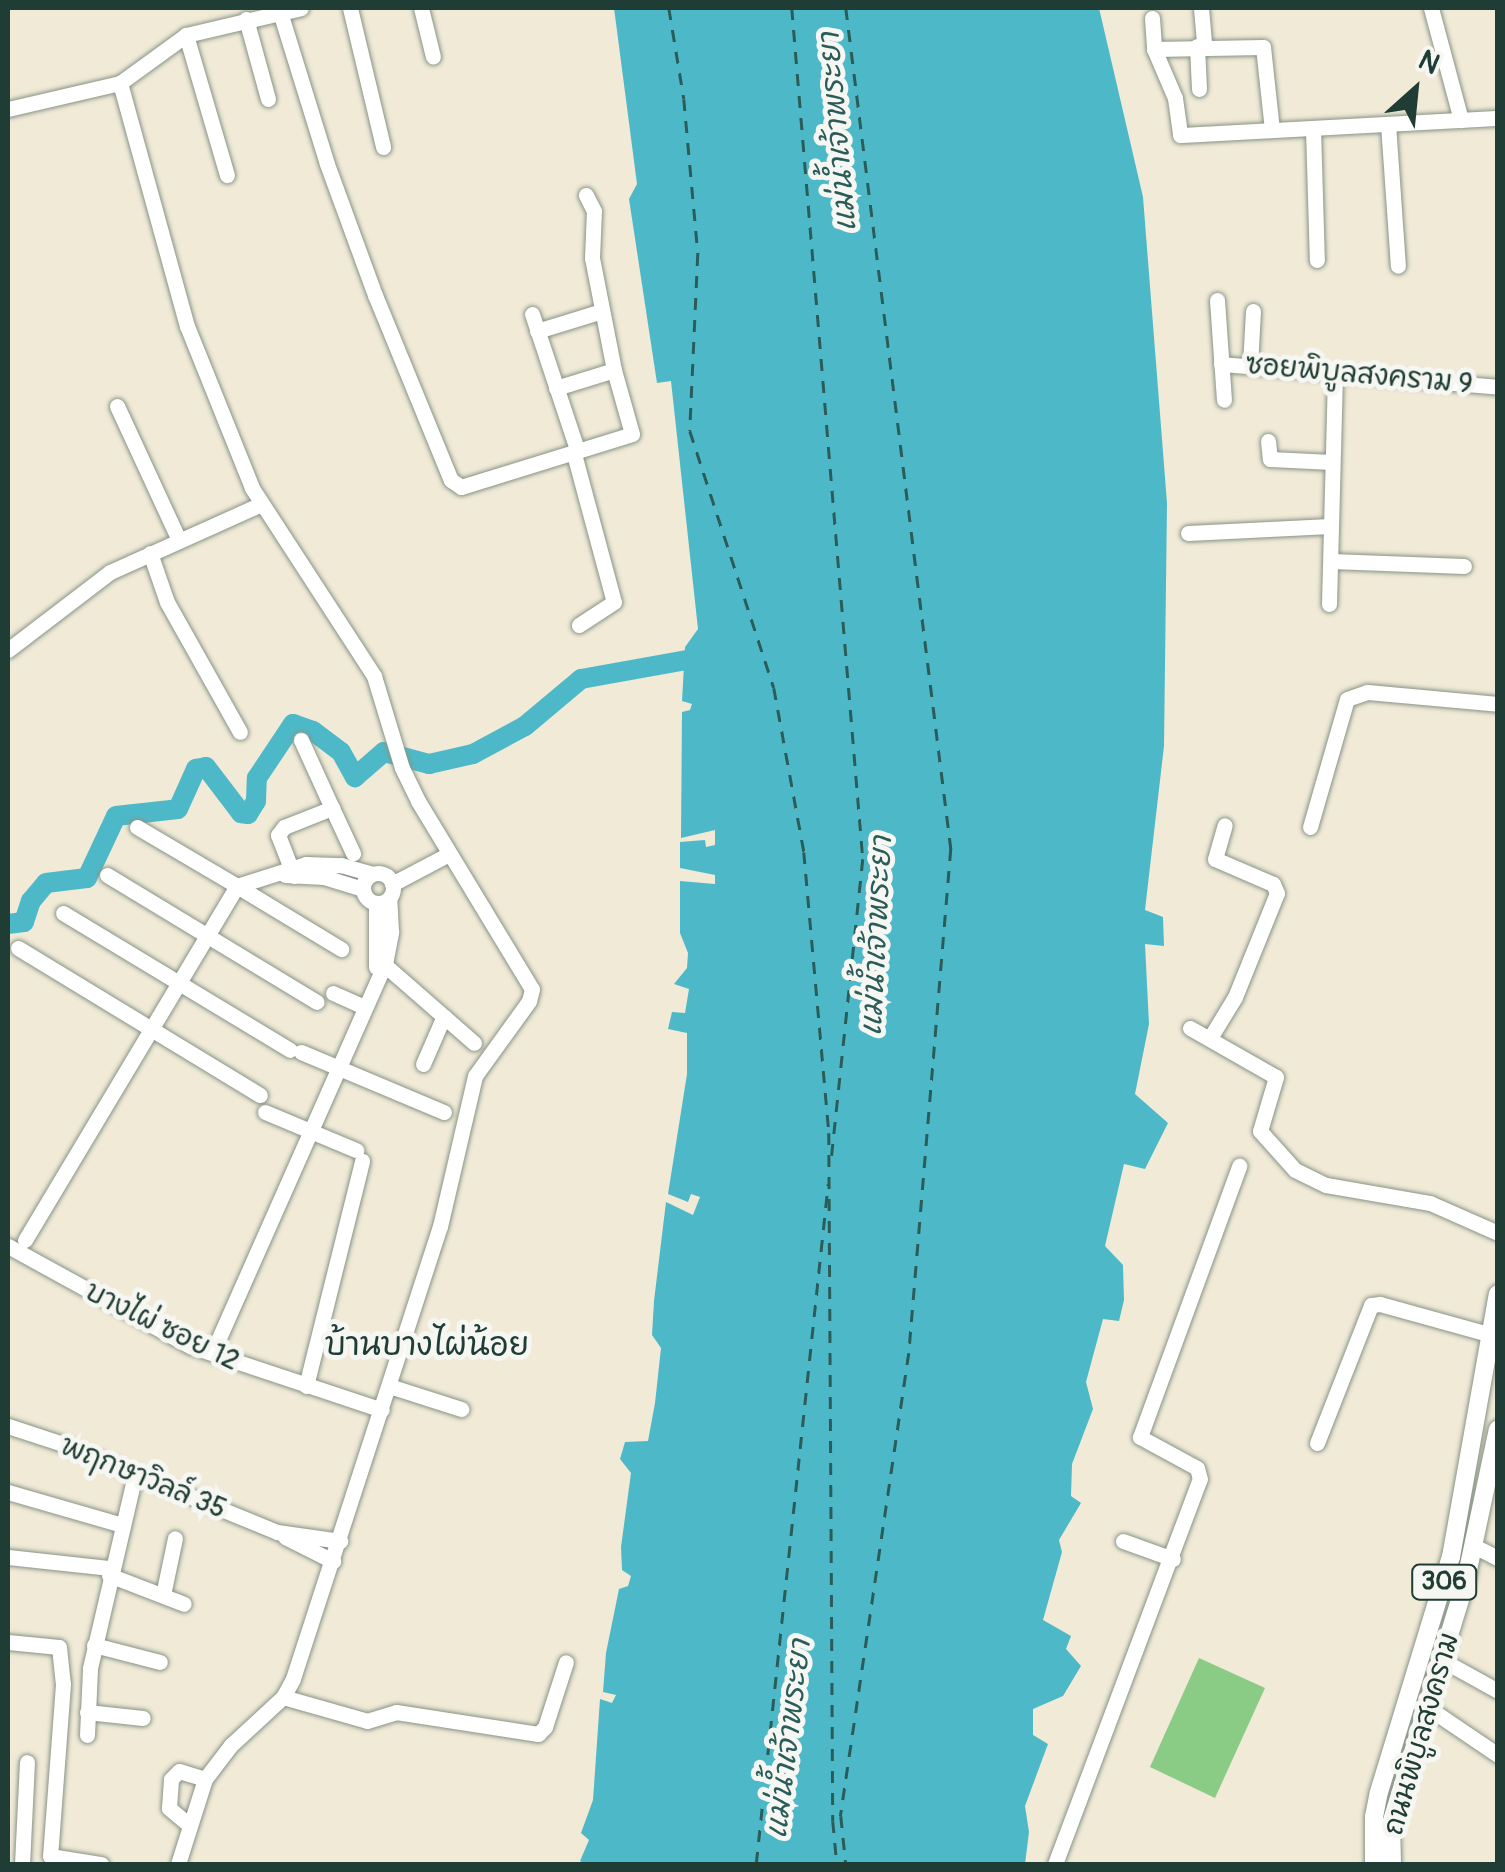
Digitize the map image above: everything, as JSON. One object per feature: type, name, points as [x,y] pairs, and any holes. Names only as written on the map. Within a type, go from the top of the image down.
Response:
[{"type":"main road","name":"ถนนพิบูลสงคราม","points":[[1374,1864],[1379,1792],[1451,1556],[1498,1294]]},
{"type":"main road","name":"ถนนพิบูลสงคราม","points":[[1392,1864],[1391,1824],[1427,1707],[1442,1660],[1490,1550],[1498,1429]]},
{"type":"street","points":[[350,8],[384,147]]},
{"type":"street","points":[[421,8],[433,57]]},
{"type":"street","points":[[1200,88],[1201,8]]},
{"type":"street","points":[[1430,8],[1460,120]]},
{"type":"street","points":[[8,104],[120,83],[186,36],[227,15],[246,19],[291,9],[327,164],[374,295],[452,480],[466,488],[632,434],[602,310],[592,258],[594,210],[586,195]]},
{"type":"street","points":[[1152,18],[1154,49],[1176,98],[1180,135],[1498,118]]},
{"type":"street","points":[[246,19],[268,99]]},
{"type":"street","points":[[186,36],[228,175]]},
{"type":"street","points":[[1154,49],[1264,47],[1272,130]]},
{"type":"street","points":[[120,83],[187,326],[261,504],[374,676],[402,768],[449,854],[532,989],[529,1001],[476,1076],[445,1210],[340,1542],[282,1697],[232,1744],[205,1780],[178,1864]]},
{"type":"street","points":[[1388,124],[1398,266]]},
{"type":"street","points":[[1313,130],[1318,260]]},
{"type":"street","points":[[1217,300],[1224,400]]},
{"type":"street","points":[[536,331],[602,310]]},
{"type":"street","points":[[1250,366],[1253,311]]},
{"type":"street","points":[[532,314],[576,453],[614,602],[579,624]]},
{"type":"street","name":"ซอยพิบูลสงคราม 9","points":[[1221,364],[1498,387]]},
{"type":"street","points":[[556,388],[614,370]]},
{"type":"street","points":[[1328,604],[1335,374]]},
{"type":"street","points":[[117,406],[178,538]]},
{"type":"street","points":[[1268,441],[1270,458],[1332,462]]},
{"type":"street","points":[[8,650],[96,581],[178,538],[261,504]]},
{"type":"street","points":[[1188,533],[1330,526]]},
{"type":"street","points":[[150,552],[168,602],[240,732]]},
{"type":"street","points":[[1330,561],[1464,566]]},
{"type":"street","points":[[1310,826],[1347,699],[1367,692],[1498,704]]},
{"type":"street","points":[[301,740],[353,854]]},
{"type":"street","points":[[287,873],[278,840],[280,831],[332,808]]},
{"type":"street","points":[[1210,1038],[1235,997],[1277,892],[1273,884],[1215,859],[1224,825]]},
{"type":"street","points":[[138,827],[341,949]]},
{"type":"street","points":[[287,873],[324,877],[386,895],[449,854]]},
{"type":"street","points":[[25,1240],[237,886],[331,864],[384,874],[391,932],[379,966],[312,1131],[215,1347]]},
{"type":"street","points":[[107,874],[317,1002]]},
{"type":"street","points":[[363,889],[372,874]]},
{"type":"street","points":[[63,913],[295,1051],[444,1112]]},
{"type":"street","points":[[18,948],[260,1095]]},
{"type":"street","points":[[379,966],[474,1043]]},
{"type":"street","points":[[332,993],[364,1007]]},
{"type":"street","points":[[423,1064],[444,1016]]},
{"type":"street","points":[[1190,1028],[1276,1078],[1260,1131],[1296,1170],[1326,1185],[1430,1203],[1498,1233]]},
{"type":"street","points":[[265,1112],[359,1155],[306,1386]]},
{"type":"street","points":[[1055,1864],[1173,1558],[1200,1474],[1140,1437],[1239,1166]]},
{"type":"street","name":"บางไผ่ ซอย 12","points":[[8,1246],[190,1346],[382,1410]]},
{"type":"street","points":[[1318,1443],[1371,1306],[1380,1304],[1492,1335]]},
{"type":"street","points":[[389,1386],[461,1409]]},
{"type":"street","name":"พฤกษาวิลล์ 35","points":[[8,1426],[60,1442],[278,1532],[333,1561]]},
{"type":"street","points":[[86,1735],[94,1645],[135,1476]]},
{"type":"street","points":[[8,1492],[122,1525]]},
{"type":"street","name":"พฤกษาวิลล์ 35","points":[[278,1532],[340,1542]]},
{"type":"street","points":[[163,1595],[175,1538]]},
{"type":"street","points":[[1123,1541],[1173,1558]]},
{"type":"street","points":[[8,1557],[110,1572],[184,1604]]},
{"type":"street","points":[[8,1642],[58,1648],[63,1684],[50,1856],[101,1864]]},
{"type":"street","points":[[94,1645],[160,1662]]},
{"type":"street","points":[[1442,1660],[1498,1690]]},
{"type":"street","points":[[282,1697],[367,1721],[396,1712],[538,1734],[545,1727],[566,1662]]},
{"type":"street","points":[[1427,1707],[1498,1755]]},
{"type":"street","points":[[87,1712],[143,1718]]},
{"type":"street","points":[[22,1864],[27,1762]]},
{"type":"street","points":[[188,1824],[169,1808],[171,1779],[179,1771],[205,1780]]},
{"type":"green space","points":[[1199,1658],[1265,1688],[1215,1798],[1150,1767]]},
{"type":"water","name":"แม่น้ำเจ้าพระยา","points":[[614,8],[1099,8],[1143,197],[1167,503],[1164,746],[1145,910],[1163,917],[1164,946],[1145,944],[1149,1024],[1135,1094],[1168,1123],[1145,1169],[1124,1164],[1105,1246],[1123,1265],[1124,1300],[1119,1321],[1103,1319],[1086,1382],[1093,1409],[1072,1464],[1071,1496],[1081,1503],[1059,1540],[1062,1552],[1043,1620],[1071,1636],[1066,1649],[1081,1666],[1063,1696],[1033,1709],[1033,1735],[1048,1744],[1025,1806],[1029,1832],[1025,1864],[580,1861],[589,1840],[581,1833],[593,1800],[600,1699],[612,1703],[616,1695],[603,1692],[606,1653],[619,1589],[628,1586],[631,1576],[622,1570],[621,1547],[631,1473],[620,1459],[625,1442],[648,1441],[655,1403],[661,1348],[652,1335],[666,1202],[693,1215],[700,1197],[691,1194],[688,1202],[668,1194],[687,1074],[687,1033],[668,1029],[672,1012],[685,1013],[689,989],[674,984],[687,968],[688,953],[680,933],[680,881],[715,884],[715,875],[680,868],[680,842],[705,840],[706,847],[715,845],[715,830],[681,838],[682,712],[690,710],[692,704],[682,701],[685,647],[698,629],[671,381],[657,383],[629,199],[637,184]]},
{"type":"waterway","points":[[8,924],[24,922],[31,901],[46,883],[87,878],[116,816],[178,809],[196,769],[206,767],[241,813],[248,814],[256,801],[257,778],[293,724],[313,731],[341,752],[355,777],[384,752],[429,764],[473,754],[525,726],[581,679],[709,656]]},
{"type":"ferry route","points":[[669,8],[684,99],[698,254],[690,431],[774,688],[804,852],[829,1133],[833,1821],[837,1864]]},
{"type":"ferry route","points":[[792,8],[863,859],[831,1161]]},
{"type":"ferry route","points":[[846,8],[951,849],[909,1353],[841,1816],[846,1864]]},
{"type":"ferry route","points":[[756,1864],[828,1184]]},
{"type":"district","name":"บ้านบางไผ่น้อย","points":[[427,1345]]}]
